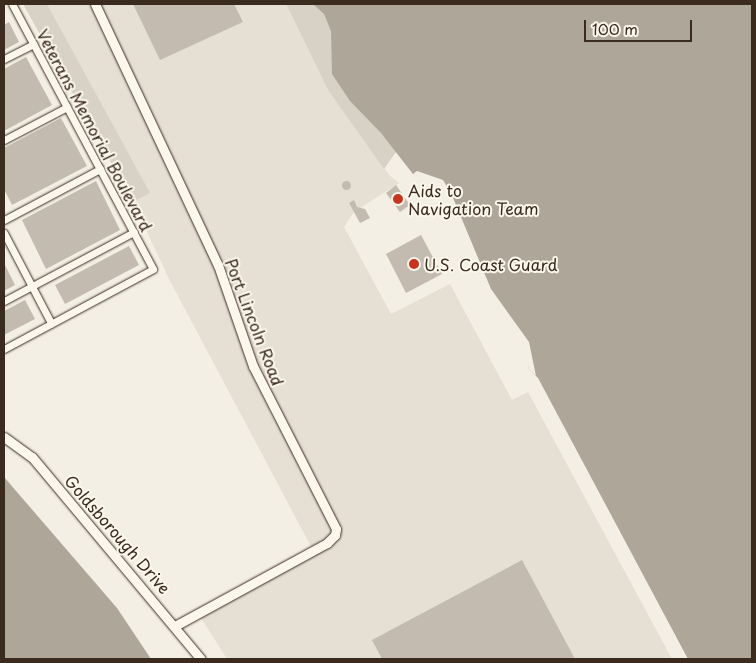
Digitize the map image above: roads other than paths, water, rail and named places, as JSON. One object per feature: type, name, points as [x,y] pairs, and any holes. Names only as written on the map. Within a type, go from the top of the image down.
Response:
[{"type":"street","name":"Veterans Memorial Boulevard","points":[[12,4],[153,268],[51,323]]},
{"type":"street","name":"Port Lincoln Road","points":[[95,4],[218,265],[253,366],[336,529],[335,535],[327,543],[175,626]]},
{"type":"street","points":[[4,59],[33,44]]},
{"type":"street","points":[[4,140],[67,107]]},
{"type":"street","points":[[4,220],[100,169]]},
{"type":"street","points":[[4,301],[134,232]]},
{"type":"street","points":[[4,233],[51,323],[4,349]]},
{"type":"street","name":"Goldsborough Drive","points":[[4,437],[28,453],[201,659]]},
{"type":"place","name":"Aids to Navigation Team","points":[[398,199]]},
{"type":"place","name":"U.S. Coast Guard","points":[[414,264]]}]
